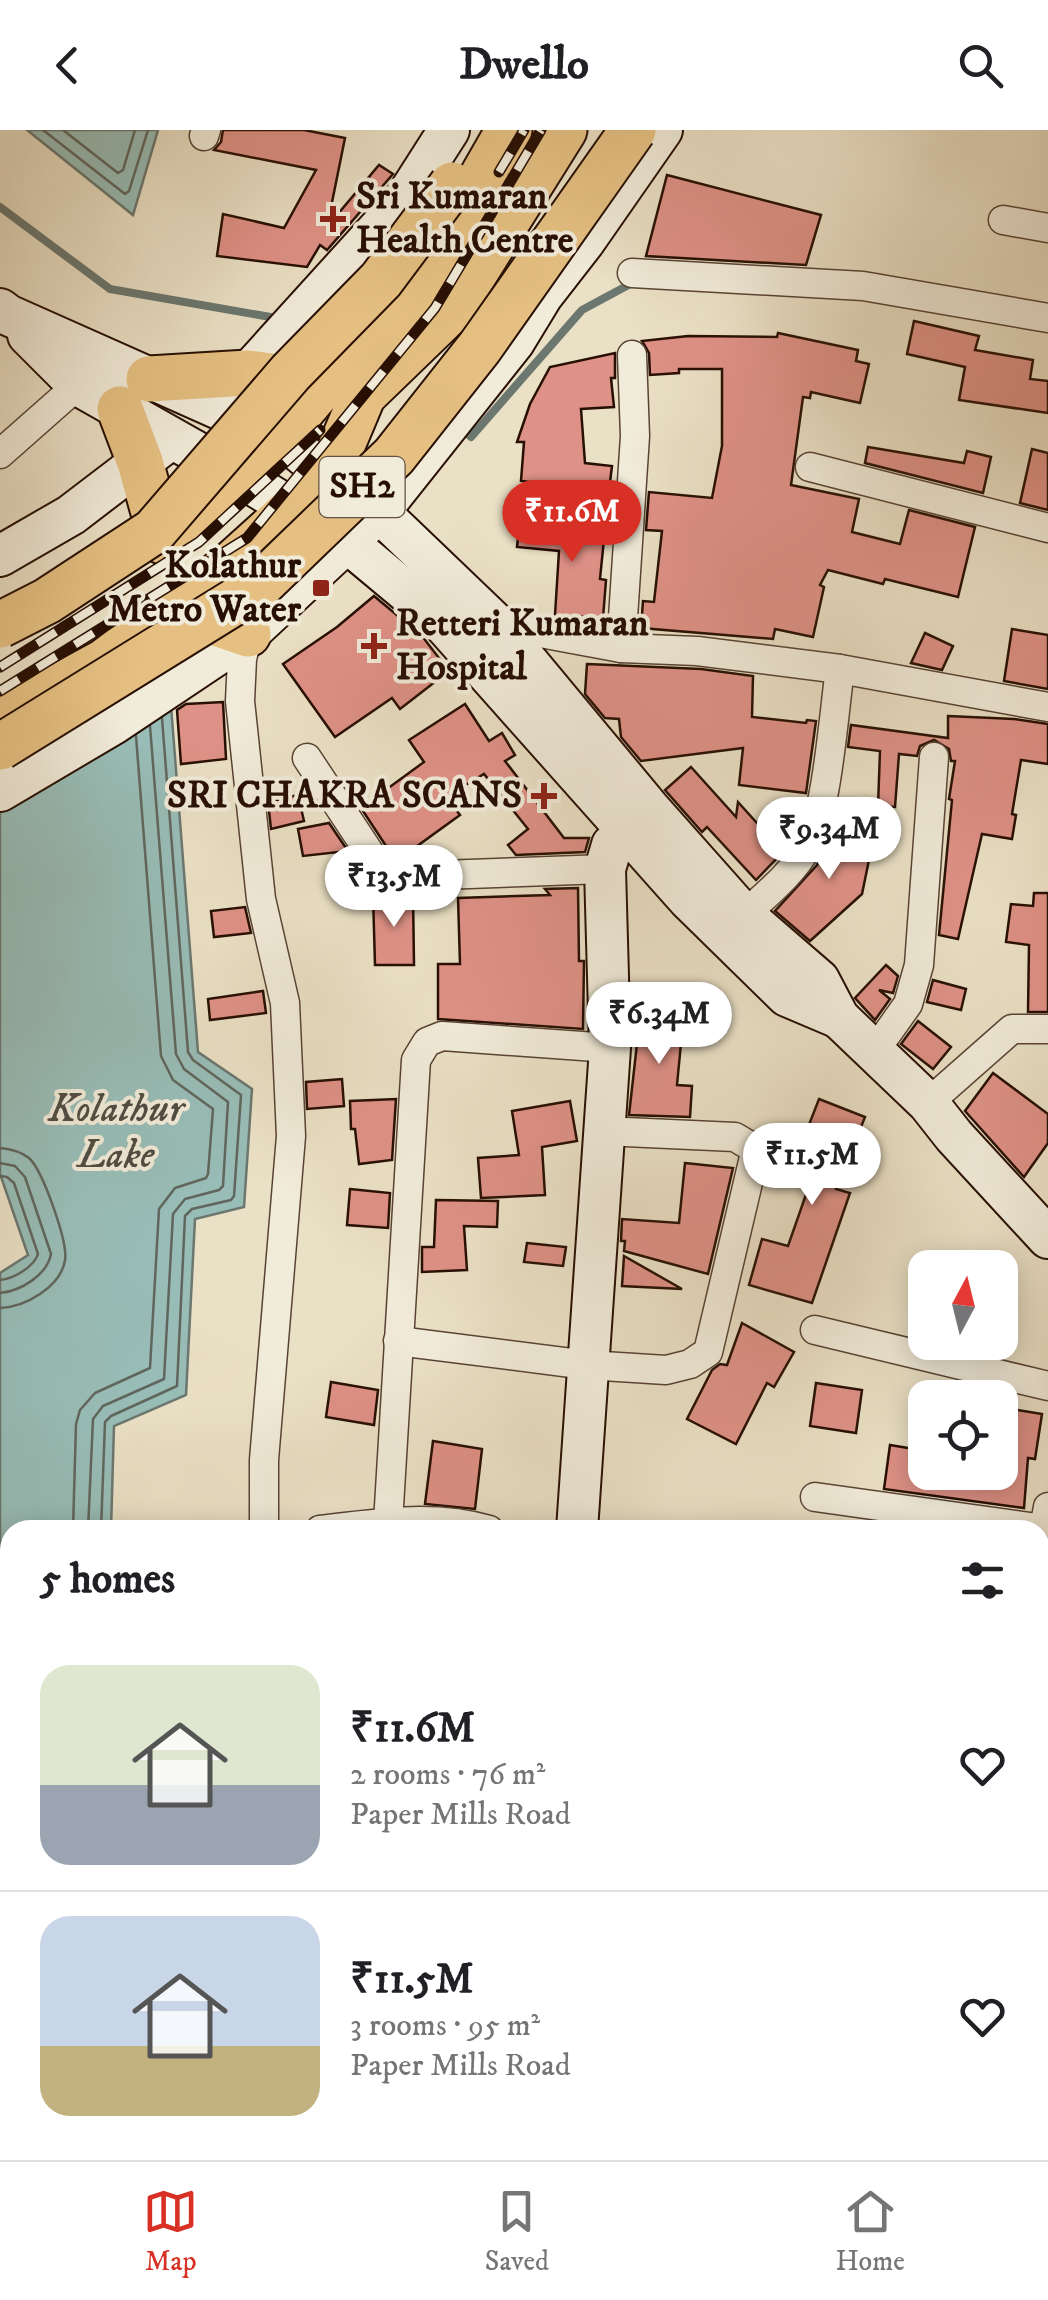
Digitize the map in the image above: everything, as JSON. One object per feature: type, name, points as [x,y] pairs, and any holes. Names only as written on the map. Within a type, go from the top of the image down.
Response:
[{"type":"main road","points":[[209,407],[248,374],[403,202],[448,130]]},
{"type":"main road","points":[[0,625],[47,602],[154,531],[291,372],[381,280],[452,186],[482,130]]},
{"type":"main road","points":[[0,644],[162,541],[280,436],[422,282],[510,130]]},
{"type":"main road","name":"SH2","points":[[0,747],[258,588],[394,456],[480,348],[632,130]]},
{"type":"main road","points":[[0,792],[116,723],[248,634],[379,512],[514,342],[542,296],[662,130]]},
{"type":"main road","points":[[558,140],[584,242]]},
{"type":"main road","points":[[0,719],[104,662],[294,511],[329,476],[363,395],[452,309],[558,140]]},
{"type":"main road","points":[[519,206],[533,236],[542,296]]},
{"type":"main road","points":[[4,312],[78,385],[209,407],[280,436],[379,512],[497,625],[649,808],[744,914],[819,980],[839,1018],[928,1103],[1048,1238]]},
{"type":"main road","points":[[4,312],[134,394],[155,450],[162,541]]},
{"type":"main road","points":[[134,394],[248,374],[325,383]]},
{"type":"main road","points":[[155,450],[239,476],[348,543],[439,620],[688,900],[787,996],[839,1018]]},
{"type":"main road","points":[[0,556],[71,515],[155,450]]},
{"type":"main road","points":[[175,609],[248,634]]},
{"type":"main road","points":[[578,1520],[610,1048],[605,868],[612,845],[628,832]]},
{"type":"street","points":[[1003,220],[1048,228]]},
{"type":"street","points":[[632,273],[863,286],[1048,318]]},
{"type":"street","points":[[621,648],[633,494],[632,354]]},
{"type":"street","points":[[0,454],[78,385]]},
{"type":"street","points":[[810,467],[1048,528]]},
{"type":"street","points":[[497,625],[621,648],[697,651],[840,670],[1048,706]]},
{"type":"street","points":[[248,634],[240,701],[260,899],[285,1002],[290,1136],[264,1460],[264,1520]]},
{"type":"street","points":[[744,914],[786,876],[810,845],[820,811],[840,670]]},
{"type":"street","points":[[306,758],[377,864],[390,874],[605,868]]},
{"type":"street","points":[[874,1052],[908,1004],[919,965],[934,758]]},
{"type":"street","points":[[928,1103],[1012,1029],[1048,1028]]},
{"type":"street","points":[[388,1520],[416,1060],[427,1042],[442,1036],[610,1048]]},
{"type":"street","points":[[398,1341],[587,1366],[666,1370],[690,1364],[708,1352],[754,1153],[735,1137],[603,1131]]},
{"type":"street","points":[[815,1330],[1048,1386]]},
{"type":"street","points":[[815,1497],[980,1520]]},
{"type":"water","points":[[27,130],[158,130],[133,215]]},
{"type":"water","name":"Kolathur Lake","points":[[168,667],[198,1052],[252,1089],[244,1207],[195,1219],[186,1395],[114,1426],[111,1520],[0,1520],[0,1273],[28,1255],[0,1174],[0,766]]},
{"type":"building","points":[[223,130],[304,130],[345,138],[327,227],[379,165],[393,174],[327,250],[320,245],[307,267],[217,256],[223,214],[284,228],[316,170],[214,150],[221,142]]},
{"type":"building","points":[[667,175],[821,215],[806,265],[646,256]]},
{"type":"building","points":[[914,321],[979,336],[975,350],[1033,360],[1030,379],[1048,381],[1048,413],[959,400],[965,367],[907,354]]},
{"type":"building","points":[[778,333],[858,350],[856,361],[869,364],[860,403],[811,392],[810,398],[803,397],[791,485],[859,499],[852,532],[900,544],[909,510],[975,527],[958,597],[828,570],[820,585],[824,587],[813,637],[775,629],[773,639],[641,628],[643,601],[654,602],[662,531],[646,530],[649,492],[712,498],[722,446],[722,369],[679,369],[679,373],[650,375],[649,353],[642,341],[688,336],[777,337]]},
{"type":"building","points":[[615,353],[615,378],[611,378],[614,407],[581,409],[585,463],[612,466],[609,490],[521,481],[524,442],[517,442],[530,404],[550,367]]},
{"type":"building","points":[[868,447],[964,463],[967,451],[991,457],[983,493],[865,463]]},
{"type":"building","points":[[1032,449],[1048,453],[1048,510],[1020,503]]},
{"type":"building","points":[[520,520],[605,529],[600,579],[606,580],[603,618],[555,615],[559,551],[517,547]]},
{"type":"building","points":[[374,596],[422,636],[449,671],[400,709],[392,698],[335,737],[283,664]]},
{"type":"building","points":[[1012,629],[1048,635],[1048,689],[1004,681]]},
{"type":"building","points":[[925,633],[953,646],[942,670],[911,663]]},
{"type":"building","points":[[587,664],[701,669],[753,676],[752,717],[816,721],[806,793],[739,785],[743,748],[641,761],[621,737],[619,719],[605,718],[585,694]]},
{"type":"building","points":[[223,702],[226,759],[181,764],[177,710],[186,704]]},
{"type":"building","points":[[465,704],[489,741],[502,733],[515,755],[505,761],[564,838],[589,838],[585,852],[516,855],[508,845],[528,829],[484,774],[446,797],[460,815],[402,857],[390,852],[361,808],[424,762],[409,740]]},
{"type":"building","points":[[948,716],[1048,724],[1048,764],[1021,760],[1012,839],[982,834],[958,939],[939,935],[955,761],[951,761],[949,749],[934,740],[920,746],[917,756],[899,754],[895,807],[878,806],[880,751],[848,747],[851,725],[948,738]]},
{"type":"building","points":[[691,767],[736,817],[738,802],[783,852],[756,880],[707,827],[702,832],[665,790]]},
{"type":"building","points":[[298,795],[304,821],[271,829],[268,802]]},
{"type":"building","points":[[838,812],[867,824],[855,853],[869,860],[862,894],[810,941],[775,911],[817,865]]},
{"type":"building","points":[[329,823],[348,851],[303,856],[298,829]]},
{"type":"building","points":[[578,888],[579,961],[584,961],[583,1029],[438,1019],[438,964],[460,964],[458,898],[550,895],[545,889]]},
{"type":"building","points":[[1034,893],[1048,893],[1048,1012],[1028,1012],[1029,945],[1006,942],[1011,904],[1033,906]]},
{"type":"building","points":[[413,894],[414,965],[375,965],[373,895]]},
{"type":"building","points":[[245,907],[251,933],[214,937],[211,911]]},
{"type":"building","points":[[886,965],[898,976],[893,993],[879,990],[890,999],[875,1020],[855,998]]},
{"type":"building","points":[[933,980],[966,989],[961,1010],[927,1002]]},
{"type":"building","points":[[263,991],[266,1013],[210,1020],[208,999]]},
{"type":"building","points":[[641,1008],[684,1012],[677,1085],[692,1086],[690,1117],[629,1115]]},
{"type":"building","points":[[918,1021],[951,1047],[933,1069],[901,1044]]},
{"type":"building","points":[[993,1073],[1048,1114],[1048,1143],[1024,1177],[965,1111]]},
{"type":"building","points":[[342,1079],[344,1106],[307,1109],[306,1082]]},
{"type":"building","points":[[396,1099],[392,1160],[359,1164],[350,1101]]},
{"type":"building","points":[[819,1099],[865,1117],[836,1189],[850,1193],[812,1303],[749,1285],[762,1239],[788,1246],[816,1166],[796,1158]]},
{"type":"building","points":[[570,1101],[577,1141],[542,1147],[545,1195],[481,1198],[478,1158],[519,1155],[512,1111]]},
{"type":"building","points":[[685,1163],[733,1168],[708,1274],[624,1251],[625,1241],[621,1241],[622,1219],[679,1223]]},
{"type":"building","points":[[350,1189],[390,1193],[388,1228],[347,1225]]},
{"type":"building","points":[[436,1200],[498,1201],[497,1227],[464,1226],[467,1270],[422,1272],[422,1247],[434,1247]]},
{"type":"building","points":[[527,1243],[566,1247],[563,1266],[524,1262]]},
{"type":"building","points":[[624,1256],[682,1289],[622,1286]]},
{"type":"building","points":[[742,1323],[794,1352],[774,1387],[767,1383],[736,1444],[687,1419],[712,1370],[720,1364],[727,1365]]},
{"type":"building","points":[[331,1382],[378,1390],[374,1425],[326,1417]]},
{"type":"building","points":[[816,1383],[862,1390],[856,1433],[810,1426]]},
{"type":"building","points":[[1018,1410],[1042,1414],[1035,1459],[1028,1458],[1024,1508],[884,1489],[890,1445],[908,1448],[908,1490],[1018,1490]]},
{"type":"building","points":[[433,1441],[482,1449],[475,1509],[425,1504]]},
{"type":"waterway","points":[[0,207],[110,289],[282,319]]},
{"type":"waterway","points":[[461,428],[471,437],[582,310],[634,282]]},
{"type":"railway","points":[[499,172],[524,130]]},
{"type":"railway","points":[[0,691],[247,538],[435,308],[541,130]]},
{"type":"railway","points":[[0,667],[199,542],[320,430]]},
{"type":"place","name":"Sri Kumaran Health Centre","points":[[333,219]]},
{"type":"place","name":"Kolathur Metro Water","points":[[321,588]]},
{"type":"place","name":"Retteri Kumaran Hospital","points":[[374,646]]},
{"type":"place","name":"SRI CHAKRA SCANS","points":[[544,796]]}]
